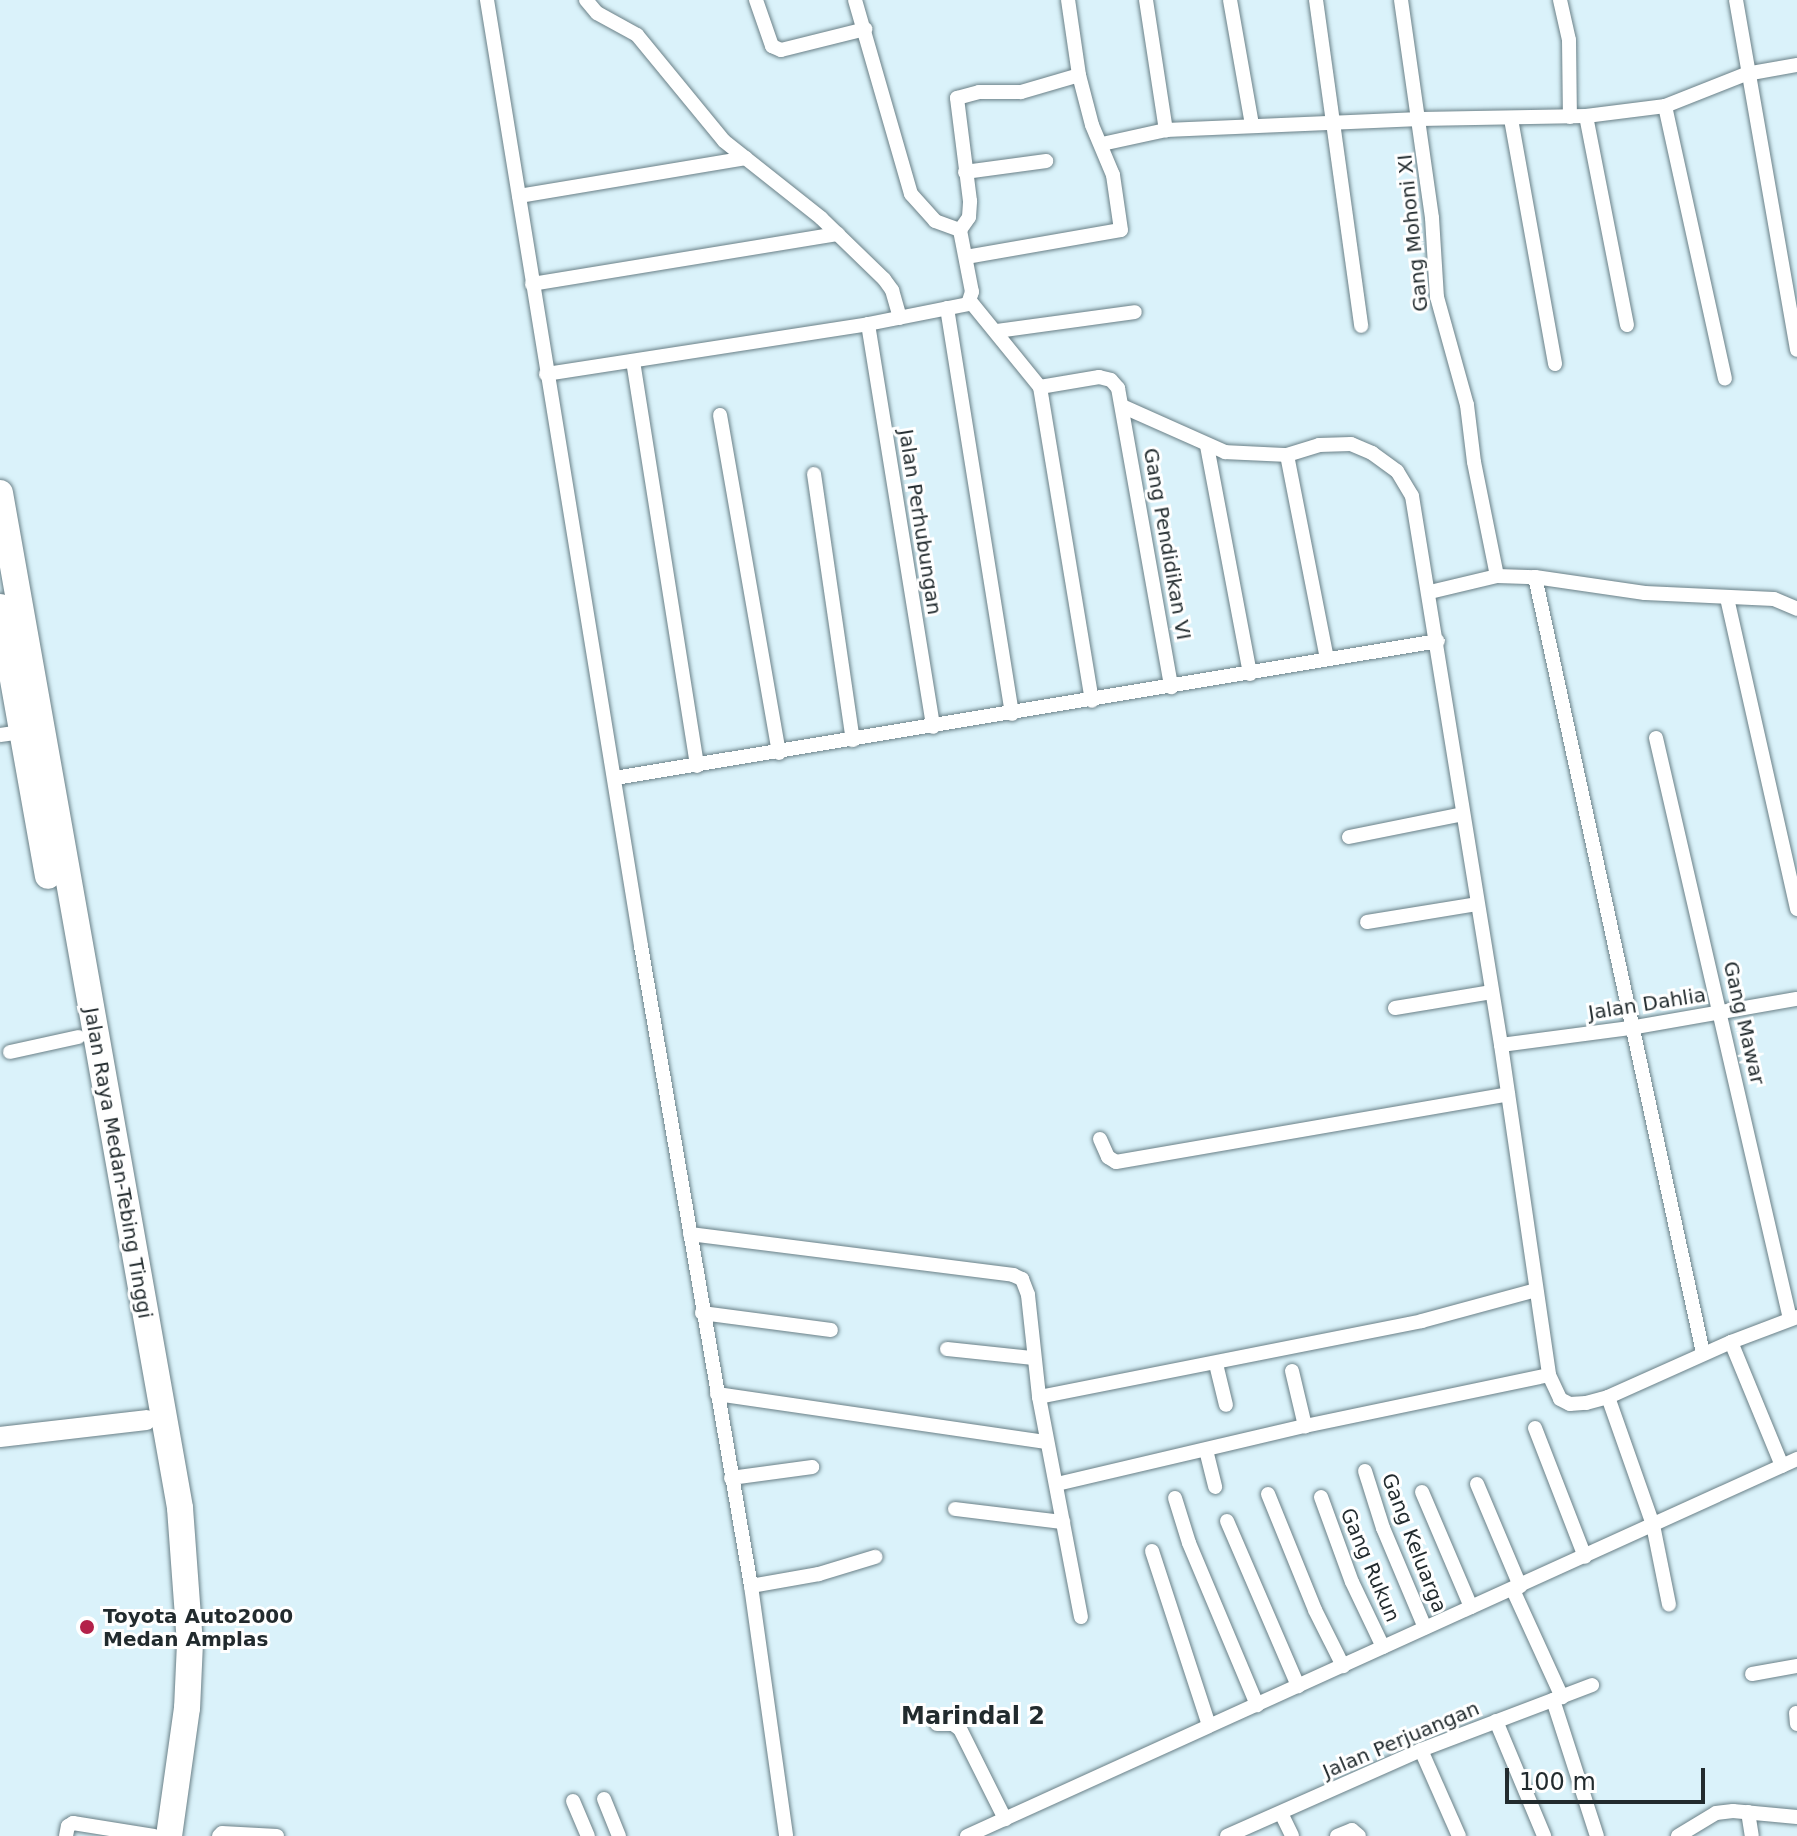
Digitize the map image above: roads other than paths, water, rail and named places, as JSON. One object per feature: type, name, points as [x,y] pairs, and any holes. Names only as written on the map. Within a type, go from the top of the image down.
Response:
[{"type":"highway","name":"Jalan Raya Medan-Tebing Tinggi","points":[[0,493],[180,1508],[190,1643],[187,1708],[169,1836]]},
{"type":"highway","name":"Jalan Raya Medan-Tebing Tinggi","points":[[0,607],[11,734],[78,1037],[164,1522],[173,1624],[166,1754],[154,1836]]},
{"type":"street","points":[[487,0],[702,1313],[751,1586],[786,1836]]},
{"type":"street","points":[[586,0],[597,13],[637,35],[724,141],[838,234],[892,290],[900,318]]},
{"type":"street","points":[[756,0],[769,40],[781,50],[865,29]]},
{"type":"street","points":[[966,257],[1121,230],[1113,175],[1092,125],[1079,75],[1068,0]]},
{"type":"street","points":[[1146,0],[1166,130]]},
{"type":"street","points":[[1230,0],[1252,125]]},
{"type":"street","points":[[1316,0],[1361,326]]},
{"type":"street","name":"Gang Mohoni XI","points":[[1401,0],[1420,119],[1437,297],[1467,405],[1474,462],[1497,576]]},
{"type":"street","points":[[1560,0],[1569,40],[1570,117]]},
{"type":"street","points":[[1736,0],[1746,74],[1797,350]]},
{"type":"street","points":[[859,1],[896,151],[911,194],[935,221],[960,230]]},
{"type":"street","points":[[1102,144],[1166,130],[1252,125],[1586,116],[1665,106],[1746,74],[1797,65]]},
{"type":"street","points":[[970,301],[972,292],[960,230],[970,211],[958,96],[1021,92],[1079,75]]},
{"type":"street","points":[[1665,106],[1725,378]]},
{"type":"street","points":[[1586,116],[1627,325]]},
{"type":"street","points":[[1511,119],[1555,364]]},
{"type":"street","points":[[519,196],[746,158]]},
{"type":"street","points":[[965,172],[1046,161]]},
{"type":"street","points":[[532,284],[838,234]]},
{"type":"street","points":[[546,374],[868,324],[970,301]]},
{"type":"street","points":[[970,301],[1040,387],[1092,701]]},
{"type":"street","points":[[947,308],[1012,714]]},
{"type":"street","points":[[997,331],[1135,312]]},
{"type":"street","name":"Jalan Perhubungan","points":[[868,324],[933,727]]},
{"type":"street","points":[[633,361],[697,766]]},
{"type":"street","points":[[1040,387],[1088,377],[1107,378],[1118,388],[1124,407],[1207,446],[1238,454],[1287,455],[1338,442],[1372,453],[1397,471],[1412,496],[1438,641],[1501,1045],[1549,1375],[1560,1399],[1570,1404],[1608,1397],[1703,1353],[1794,1318]]},
{"type":"street","name":"Gang Pendidikan VI","points":[[1124,407],[1171,687]]},
{"type":"street","points":[[720,415],[779,753]]},
{"type":"street","points":[[1207,446],[1250,674]]},
{"type":"street","points":[[1287,455],[1327,659]]},
{"type":"street","points":[[814,474],[853,740]]},
{"type":"street","points":[[1430,592],[1497,576],[1535,577],[1645,593],[1774,599],[1797,609]]},
{"type":"street","points":[[1535,577],[1630,1028],[1703,1353]]},
{"type":"street","points":[[1727,598],[1797,909]]},
{"type":"street","points":[[615,778],[1438,641]]},
{"type":"street","name":"Gang Mawar","points":[[1656,738],[1794,1318]]},
{"type":"street","points":[[1349,837],[1463,814]]},
{"type":"street","points":[[1367,922],[1477,904]]},
{"type":"street","points":[[1395,1008],[1492,992]]},
{"type":"street","name":"Jalan Dahlia","points":[[1501,1045],[1630,1028],[1797,999]]},
{"type":"street","points":[[10,1052],[78,1037]]},
{"type":"street","points":[[1100,1139],[1112,1161],[1130,1160],[1508,1094]]},
{"type":"street","points":[[690,1234],[1018,1277],[1028,1295],[1032,1358],[1081,1617]]},
{"type":"street","points":[[1039,1397],[1422,1321],[1536,1290]]},
{"type":"street","points":[[702,1313],[831,1330]]},
{"type":"street","points":[[1731,1342],[1782,1466]]},
{"type":"street","points":[[947,1349],[1032,1358]]},
{"type":"street","points":[[1216,1364],[1226,1405]]},
{"type":"street","points":[[1292,1371],[1305,1426]]},
{"type":"street","points":[[1057,1484],[1305,1426],[1549,1375]]},
{"type":"street","points":[[717,1394],[1047,1442]]},
{"type":"street","points":[[1608,1397],[1653,1525],[1669,1604]]},
{"type":"street","points":[[0,1437],[146,1420]]},
{"type":"street","points":[[1535,1428],[1585,1557]]},
{"type":"street","points":[[1206,1450],[1215,1487]]},
{"type":"street","points":[[967,1836],[1797,1459]]},
{"type":"street","points":[[731,1478],[812,1467]]},
{"type":"street","name":"Gang Keluarga","points":[[1365,1471],[1383,1528],[1425,1628]]},
{"type":"street","points":[[1477,1484],[1557,1698],[1597,1836]]},
{"type":"street","points":[[1422,1492],[1471,1607]]},
{"type":"street","points":[[1268,1494],[1310,1599],[1343,1666]]},
{"type":"street","name":"Gang Rukun","points":[[1321,1497],[1352,1582],[1383,1647]]},
{"type":"street","points":[[1175,1498],[1189,1543],[1257,1705]]},
{"type":"street","points":[[955,1509],[1063,1522]]},
{"type":"street","points":[[1227,1521],[1298,1686]]},
{"type":"street","points":[[1152,1551],[1209,1725]]},
{"type":"street","points":[[751,1586],[819,1574],[875,1557]]},
{"type":"street","points":[[1752,1674],[1797,1666]]},
{"type":"street","name":"Jalan Perjuangan","points":[[1227,1836],[1421,1750],[1592,1685]]},
{"type":"street","points":[[1496,1721],[1544,1836]]},
{"type":"street","points":[[937,1724],[953,1724],[960,1729],[1005,1819]]},
{"type":"street","points":[[1421,1750],[1459,1836]]},
{"type":"street","points":[[604,1799],[619,1836]]},
{"type":"street","points":[[573,1801],[588,1836]]},
{"type":"street","points":[[1678,1836],[1703,1818],[1733,1811],[1797,1817]]},
{"type":"street","points":[[1748,1812],[1752,1836]]},
{"type":"street","points":[[1281,1813],[1292,1836]]},
{"type":"street","points":[[66,1836],[68,1826],[73,1823],[154,1836]]},
{"type":"street","points":[[1337,1836],[1352,1830],[1359,1836]]},
{"type":"street","points":[[219,1836],[222,1833],[277,1836]]},
{"type":"place","name":"Toyota Auto2000 Medan Amplas","points":[[87,1627]]},
{"type":"district","name":"Marindal 2","points":[[973,1717]]}]
